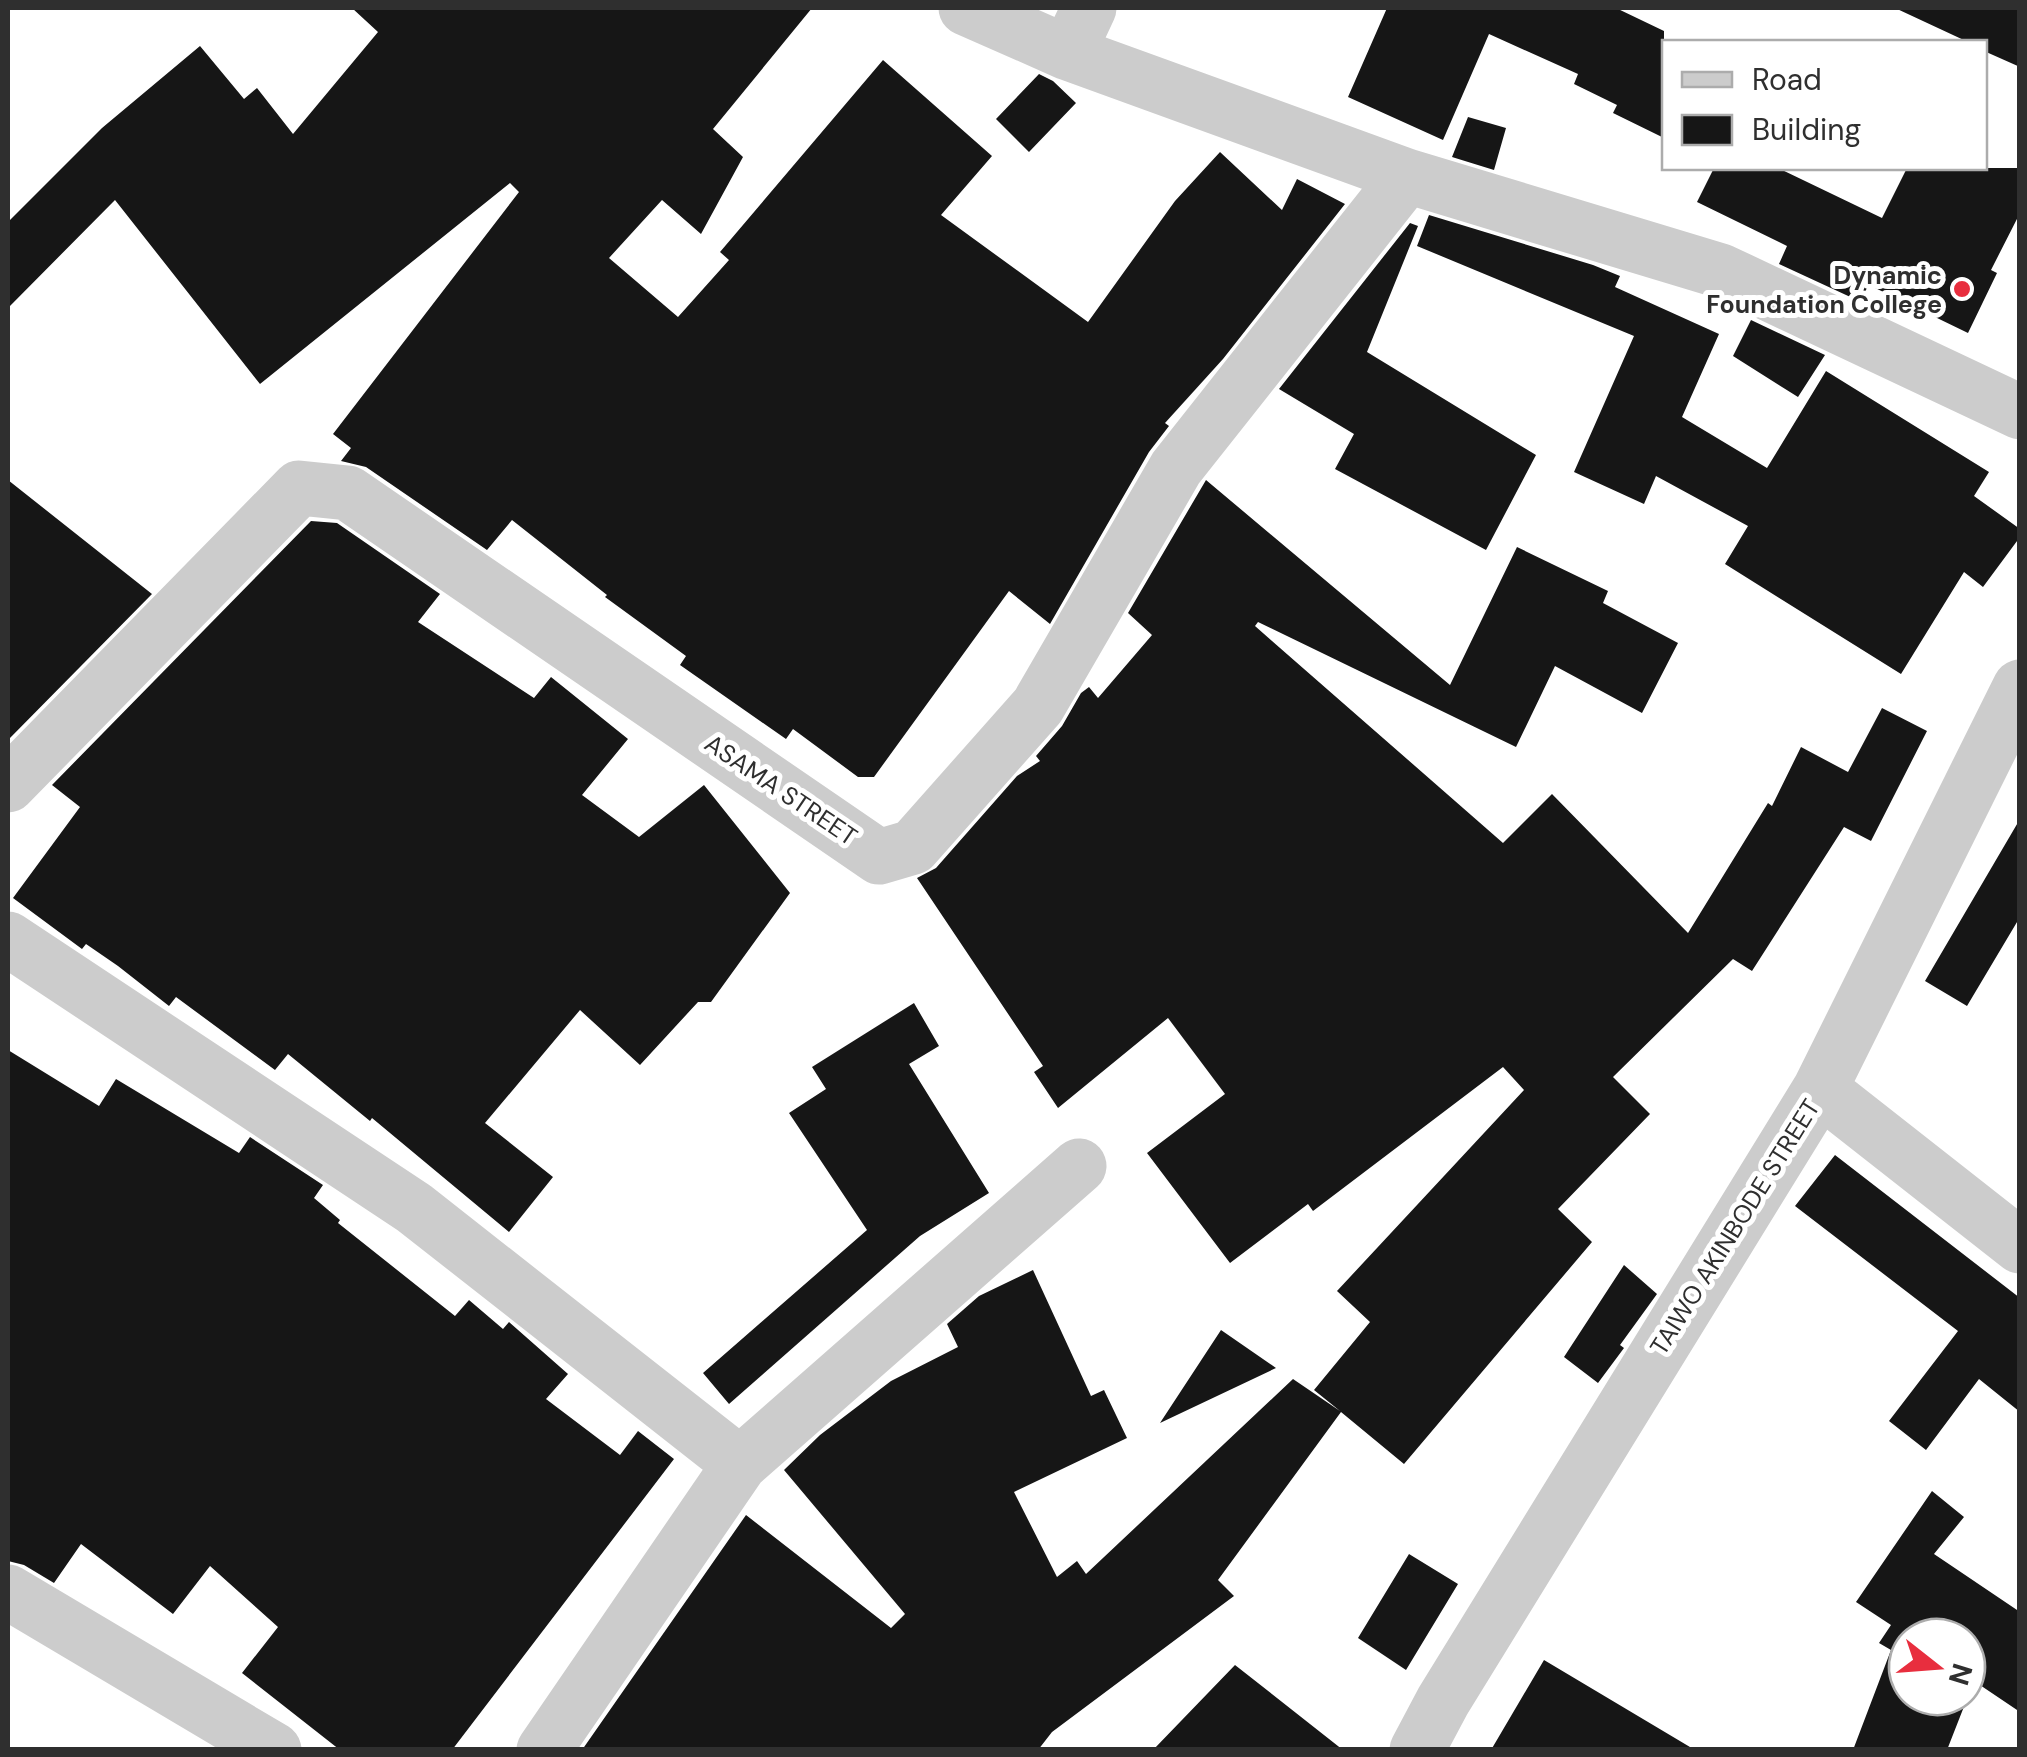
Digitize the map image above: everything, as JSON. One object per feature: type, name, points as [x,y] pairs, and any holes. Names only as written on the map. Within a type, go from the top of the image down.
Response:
[{"type":"street","points":[[966,8],[1078,30],[1407,176],[1721,271],[2020,412]]},
{"type":"street","name":"ASAMA STREET","points":[[8,785],[300,488],[348,492],[879,858],[913,848],[1038,706],[1176,468],[1407,176]]},
{"type":"street","name":"TAIWO AKINBODE STREET","points":[[1417,1750],[1443,1701],[1820,1089],[2020,687]]},
{"type":"street","points":[[8,938],[414,1208],[740,1464]]},
{"type":"street","points":[[1820,1089],[2020,1246]]},
{"type":"street","points":[[544,1750],[740,1464],[1079,1166]]},
{"type":"street","points":[[8,1592],[274,1750]]},
{"type":"building","points":[[352,8],[812,8],[713,129],[743,157],[701,234],[662,200],[609,258],[678,317],[729,260],[720,252],[883,60],[992,156],[941,215],[1088,322],[1175,201],[1220,152],[1282,210],[1297,179],[1345,204],[1223,359],[1165,423],[1169,426],[1149,452],[1050,624],[1009,591],[874,777],[858,777],[793,729],[786,739],[680,665],[686,656],[605,597],[512,520],[487,550],[366,467],[341,461],[351,448],[333,434],[519,192],[510,183],[260,384],[115,200],[8,308],[8,222],[102,128],[200,46],[244,99],[257,88],[293,134],[378,32]]},
{"type":"building","points":[[1387,8],[1616,8],[1664,31],[1662,137],[1613,113],[1617,105],[1574,84],[1578,74],[1489,34],[1443,140],[1348,97]]},
{"type":"building","points":[[1895,8],[2020,8],[2020,67],[1987,52],[1987,40],[1964,40]]},
{"type":"building","points":[[1039,74],[1053,81],[1076,103],[1029,152],[996,119]]},
{"type":"building","points":[[1468,117],[1506,128],[1494,170],[1452,157]]},
{"type":"building","points":[[2020,168],[2020,213],[1991,270],[1997,273],[1968,333],[1869,285],[1859,301],[1779,264],[1787,246],[1697,202],[1713,170],[1782,170],[1882,218],[1906,170]]},
{"type":"building","points":[[1429,215],[1620,276],[1615,287],[1719,334],[1682,417],[1767,468],[1826,371],[1989,472],[1974,496],[2020,529],[2020,537],[1983,587],[1964,572],[1901,674],[1725,564],[1748,526],[1656,476],[1644,504],[1574,472],[1634,336],[1417,246]]},
{"type":"building","points":[[1410,223],[1418,226],[1367,352],[1536,455],[1486,550],[1335,469],[1354,434],[1279,389]]},
{"type":"building","points":[[1751,320],[1825,355],[1798,397],[1733,356]]},
{"type":"building","points":[[8,480],[152,594],[9,739],[8,738]]},
{"type":"building","points":[[1206,480],[1450,685],[1517,547],[1608,591],[1603,603],[1678,643],[1642,713],[1555,666],[1516,747],[1258,622],[1255,626],[1503,843],[1552,794],[1688,933],[1768,803],[1772,806],[1801,747],[1848,772],[1882,708],[1927,731],[1871,841],[1844,827],[1752,971],[1733,959],[1613,1077],[1650,1114],[1558,1209],[1592,1242],[1404,1464],[1341,1412],[1218,1580],[1234,1596],[1052,1732],[1038,1750],[582,1750],[746,1515],[891,1628],[905,1614],[784,1470],[820,1435],[891,1381],[958,1347],[947,1324],[979,1296],[1033,1270],[1091,1396],[1104,1390],[1127,1438],[1014,1492],[1057,1577],[1077,1561],[1086,1574],[1293,1379],[1340,1411],[1314,1390],[1370,1322],[1337,1291],[1524,1090],[1503,1067],[1313,1211],[1308,1204],[1230,1263],[1147,1153],[1225,1094],[1168,1018],[1058,1108],[1034,1072],[1043,1066],[917,878],[936,868],[1017,776],[1040,761],[1036,756],[1062,726],[1081,693],[1089,687],[1098,698],[1152,635],[1128,613]]},
{"type":"building","points":[[311,521],[337,523],[440,594],[418,622],[534,698],[551,677],[628,739],[582,795],[639,837],[704,785],[790,893],[711,1002],[698,1002],[640,1065],[580,1010],[485,1123],[553,1177],[509,1232],[288,1054],[275,1070],[176,997],[169,1006],[118,966],[86,944],[82,949],[13,898],[80,807],[52,785]]},
{"type":"building","points":[[2020,819],[2020,917],[1967,1006],[1925,981]]},
{"type":"building","points":[[914,1003],[939,1046],[909,1064],[989,1193],[920,1236],[729,1404],[703,1373],[867,1230],[789,1113],[826,1089],[812,1067]]},
{"type":"building","points":[[8,1050],[99,1106],[116,1079],[239,1153],[250,1137],[323,1185],[314,1198],[340,1220],[338,1223],[455,1316],[469,1300],[503,1329],[509,1322],[568,1374],[546,1399],[620,1455],[638,1431],[674,1459],[452,1750],[340,1750],[242,1673],[278,1627],[210,1566],[173,1614],[81,1544],[54,1583],[24,1565],[8,1561]]},
{"type":"building","points":[[1835,1155],[2020,1298],[2020,1412],[1979,1379],[1926,1450],[1889,1421],[1958,1331],[1795,1206]]},
{"type":"building","points":[[1624,1265],[1657,1294],[1598,1383],[1564,1357]]},
{"type":"building","points":[[1221,1330],[1276,1368],[1160,1423]]},
{"type":"building","points":[[1932,1491],[1964,1517],[1934,1554],[2020,1612],[2020,1712],[1987,1690],[1987,1617],[1887,1617],[1887,1622],[1856,1602]]},
{"type":"building","points":[[1409,1554],[1458,1584],[1406,1670],[1358,1638]]},
{"type":"building","points":[[1887,1631],[1887,1648],[1879,1643]]},
{"type":"building","points":[[1544,1660],[1695,1750],[1491,1750]]},
{"type":"building","points":[[1887,1661],[1887,1717],[1960,1717],[1947,1750],[1853,1750]]},
{"type":"building","points":[[1235,1665],[1343,1750],[1153,1750]]},
{"type":"place","name":"Dynamic Foundation College","points":[[1962,289]]}]
